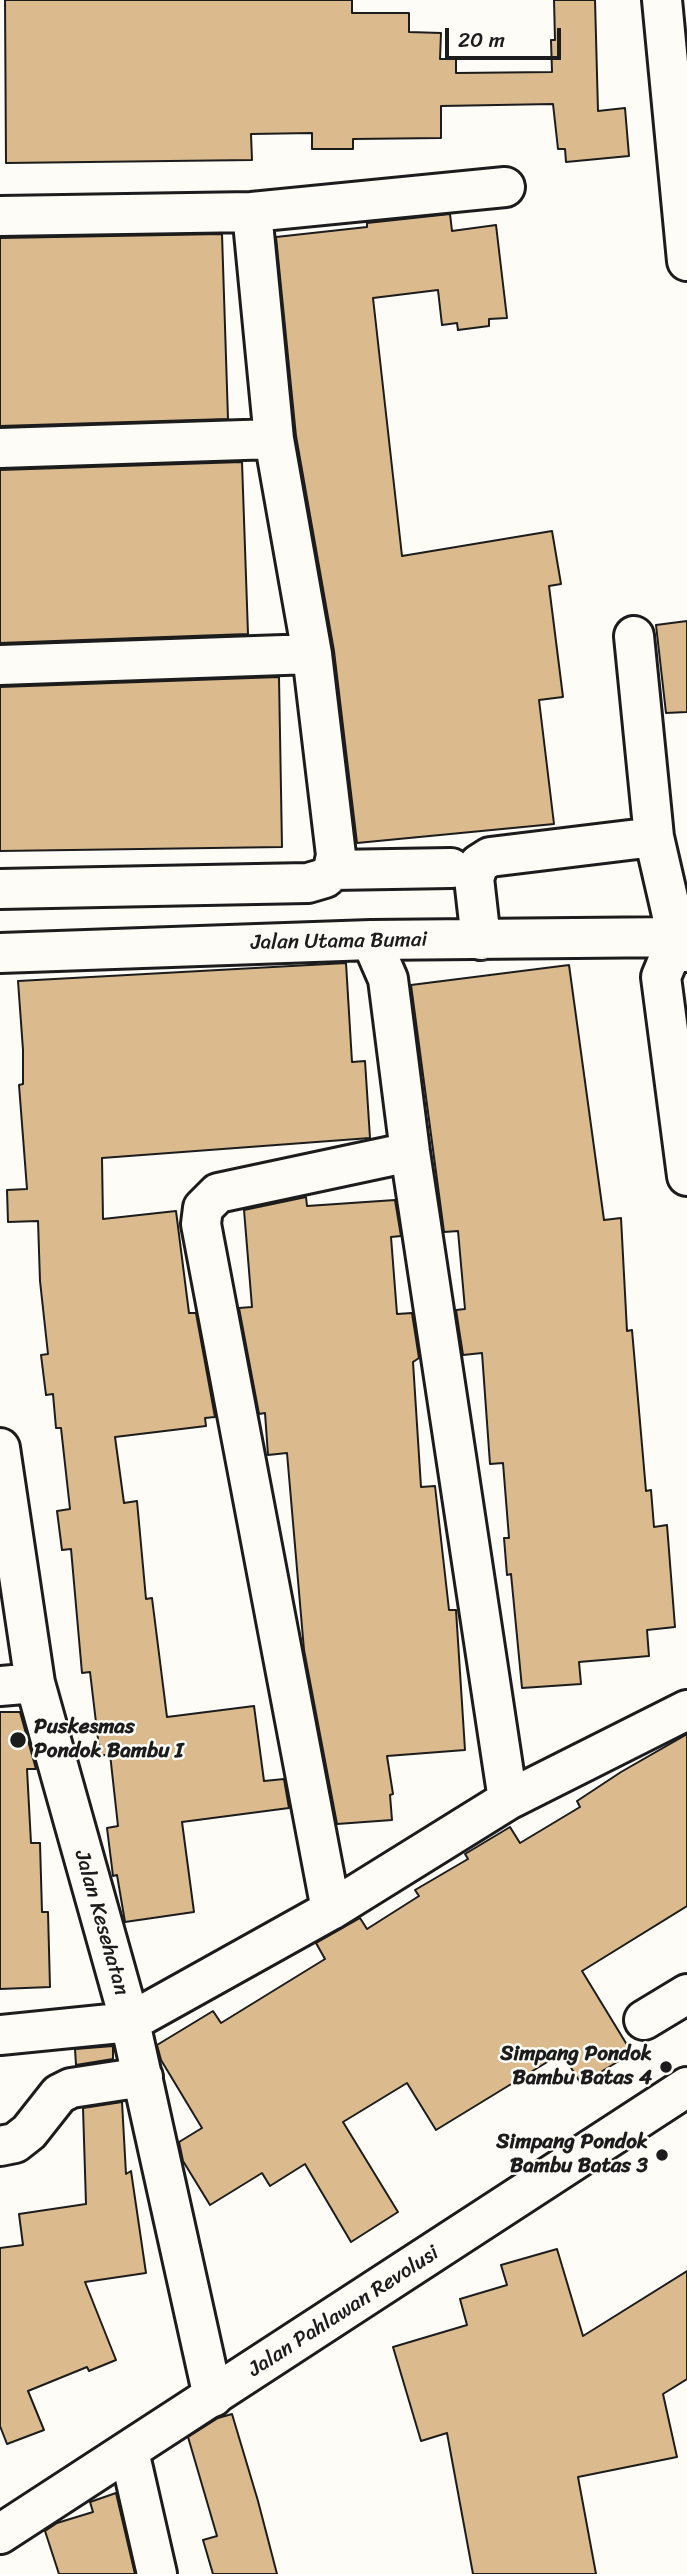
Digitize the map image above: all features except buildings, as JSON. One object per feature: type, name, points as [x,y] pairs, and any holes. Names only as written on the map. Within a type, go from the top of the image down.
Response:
[{"type":"street","points":[[662,0],[687,261]]},
{"type":"street","points":[[0,216],[252,212],[505,187]]},
{"type":"street","points":[[0,890],[308,883],[325,878],[333,870],[336,855],[312,654],[274,439],[252,212]]},
{"type":"street","points":[[0,448],[274,439]]},
{"type":"street","points":[[634,636],[654,837],[684,935],[661,977],[687,1176]]},
{"type":"street","points":[[0,665],[312,654]]},
{"type":"street","points":[[481,940],[474,878],[479,864],[490,857],[654,837]]},
{"type":"street","points":[[333,870],[452,868]]},
{"type":"street","name":"Jalan Utama Bumai","points":[[0,953],[371,940],[684,935]]},
{"type":"street","points":[[371,940],[388,979],[410,1152],[508,1800]]},
{"type":"street","points":[[331,1910],[201,1224],[203,1208],[218,1193],[410,1152]]},
{"type":"street","name":"Jalan Kesehatan","points":[[0,1448],[17,1685],[130,2022],[213,2397]]},
{"type":"street","points":[[0,2035],[130,2022],[331,1910],[508,1800],[687,1710]]},
{"type":"street","points":[[644,2020],[687,1994]]},
{"type":"street","points":[[0,2147],[15,2143],[29,2132],[59,2094],[71,2088],[143,2077]]},
{"type":"street","name":"Jalan Pahlawan Revolusi","points":[[0,2534],[687,2087]]},
{"type":"street","points":[[129,2451],[157,2574]]},
{"type":"place","name":"Puskesmas Pondok Bambu I","points":[[18,1740]]},
{"type":"place","name":"Simpang Pondok Bambu Batas 4","points":[[666,2067]]},
{"type":"place","name":"Simpang Pondok Bambu Batas 3","points":[[662,2155]]}]
